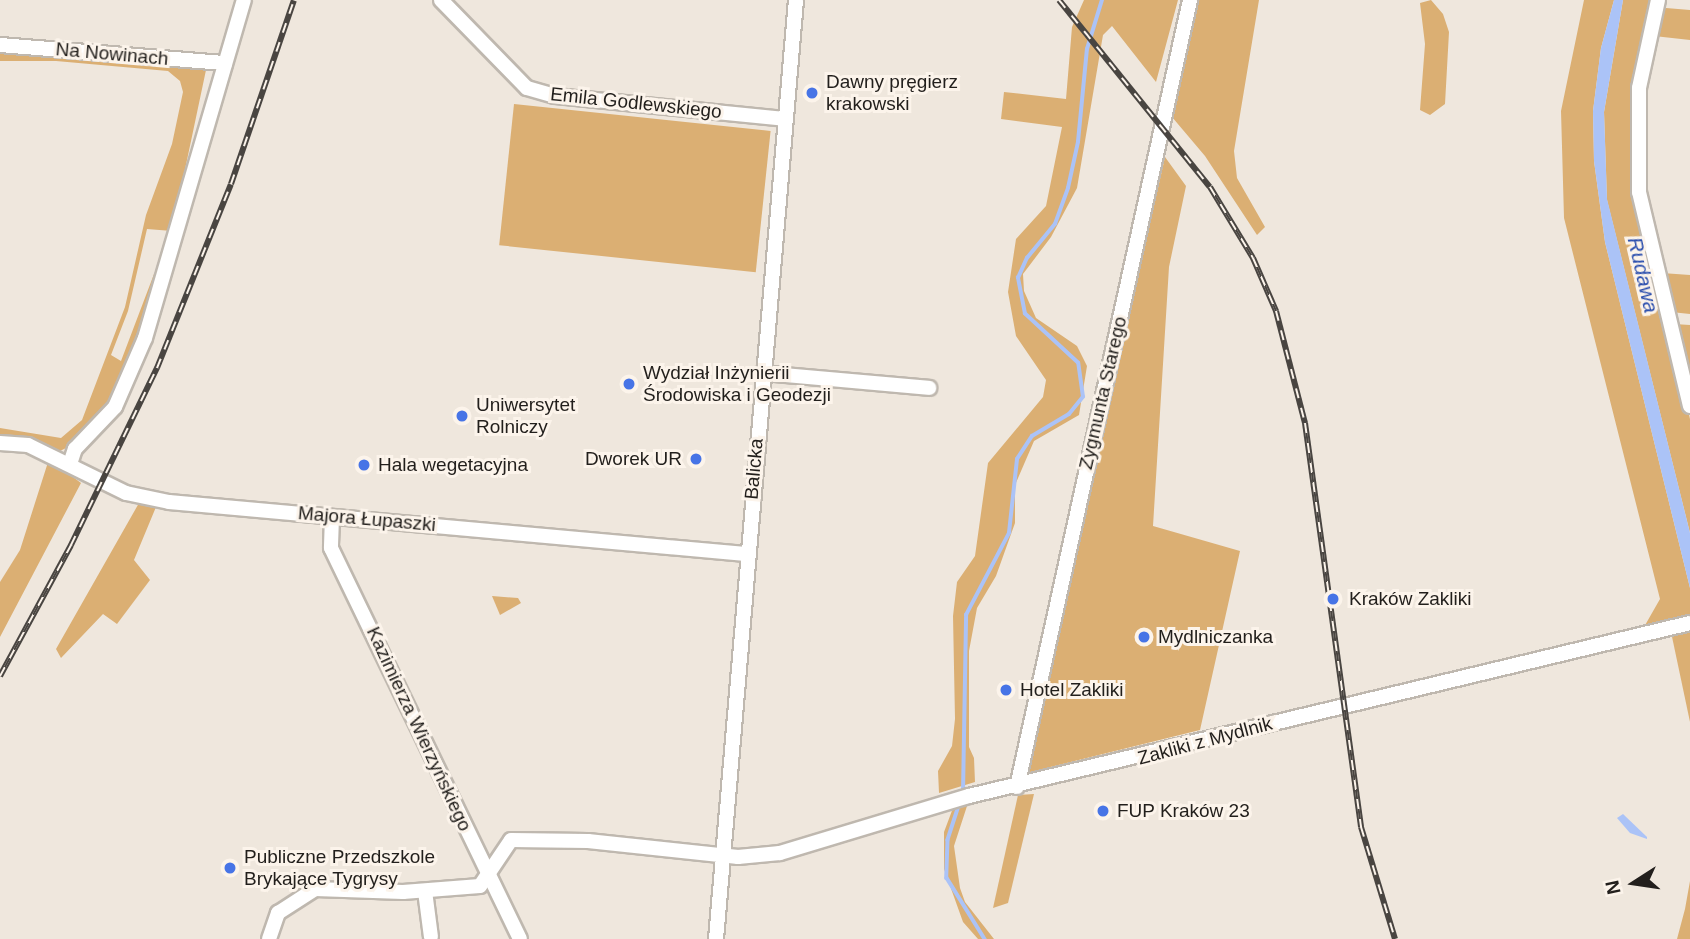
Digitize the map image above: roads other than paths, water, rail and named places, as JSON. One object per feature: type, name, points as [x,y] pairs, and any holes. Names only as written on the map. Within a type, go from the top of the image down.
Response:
[{"type":"street","points":[[70,464],[75,449],[115,407],[145,338],[244,0]]},
{"type":"street","name":"Emila Godlewskiego","points":[[441,0],[527,88],[555,96],[785,118]]},
{"type":"street","name":"Balicka","points":[[716,939],[746,554],[796,0]]},
{"type":"street","name":"Zygmunta Starego","points":[[1017,787],[1190,0]]},
{"type":"street","points":[[1658,0],[1639,88],[1639,192],[1690,406]]},
{"type":"street","name":"Na Nowinach","points":[[0,45],[225,64]]},
{"type":"street","points":[[762,373],[929,388]]},
{"type":"street","name":"Majora Łupaszki","points":[[0,443],[28,445],[126,493],[169,502],[746,554]]},
{"type":"street","name":"Kazimierza Wierzyńskiego","points":[[332,516],[331,548],[487,877],[520,939]]},
{"type":"street","name":"Zakliki z Mydlnik","points":[[487,877],[504,846],[511,840],[525,838],[751,857],[780,853],[964,798],[1685,624]]},
{"type":"street","points":[[269,939],[278,913],[315,889],[469,889],[487,877]]},
{"type":"street","points":[[425,891],[431,937]]},
{"type":"water","points":[[1614,0],[1623,0],[1604,112],[1607,199],[1690,533],[1690,588],[1605,242],[1594,161],[1593,111],[1601,48]]},
{"type":"water","points":[[1623,814],[1647,839],[1630,833],[1617,818]]},
{"type":"waterway","points":[[963,793],[966,615],[1009,533],[1017,459],[1032,436],[1069,414],[1083,397],[1078,363],[1025,314],[1018,278],[1027,258],[1055,224],[1068,188],[1078,142],[1087,49],[1102,0]]},
{"type":"waterway","points":[[960,803],[948,840],[947,878],[985,939]]},
{"type":"railway","points":[[0,676],[71,545],[157,368],[231,184],[294,0]]},
{"type":"railway","points":[[1059,0],[1210,187],[1253,258],[1276,311],[1305,423],[1361,827],[1395,939]]},
{"type":"place","name":"Dawny pręgierz krakowski","points":[[812,93]]},
{"type":"place","name":"Wydział Inżynierii Środowiska i Geodezji","points":[[629,384]]},
{"type":"place","name":"Uniwersytet Rolniczy","points":[[462,416]]},
{"type":"place","name":"Dworek UR","points":[[696,459]]},
{"type":"place","name":"Hala wegetacyjna","points":[[364,465]]},
{"type":"place","name":"Kraków Zakliki","points":[[1333,599]]},
{"type":"place","name":"Mydlniczanka","points":[[1144,637]]},
{"type":"place","name":"Hotel Zakliki","points":[[1006,690]]},
{"type":"place","name":"FUP Kraków 23","points":[[1103,811]]},
{"type":"place","name":"Publiczne Przedszkole Brykające Tygrysy","points":[[230,868]]},
{"type":"water label","name":"Rudawa","points":[[1643,275]]}]
